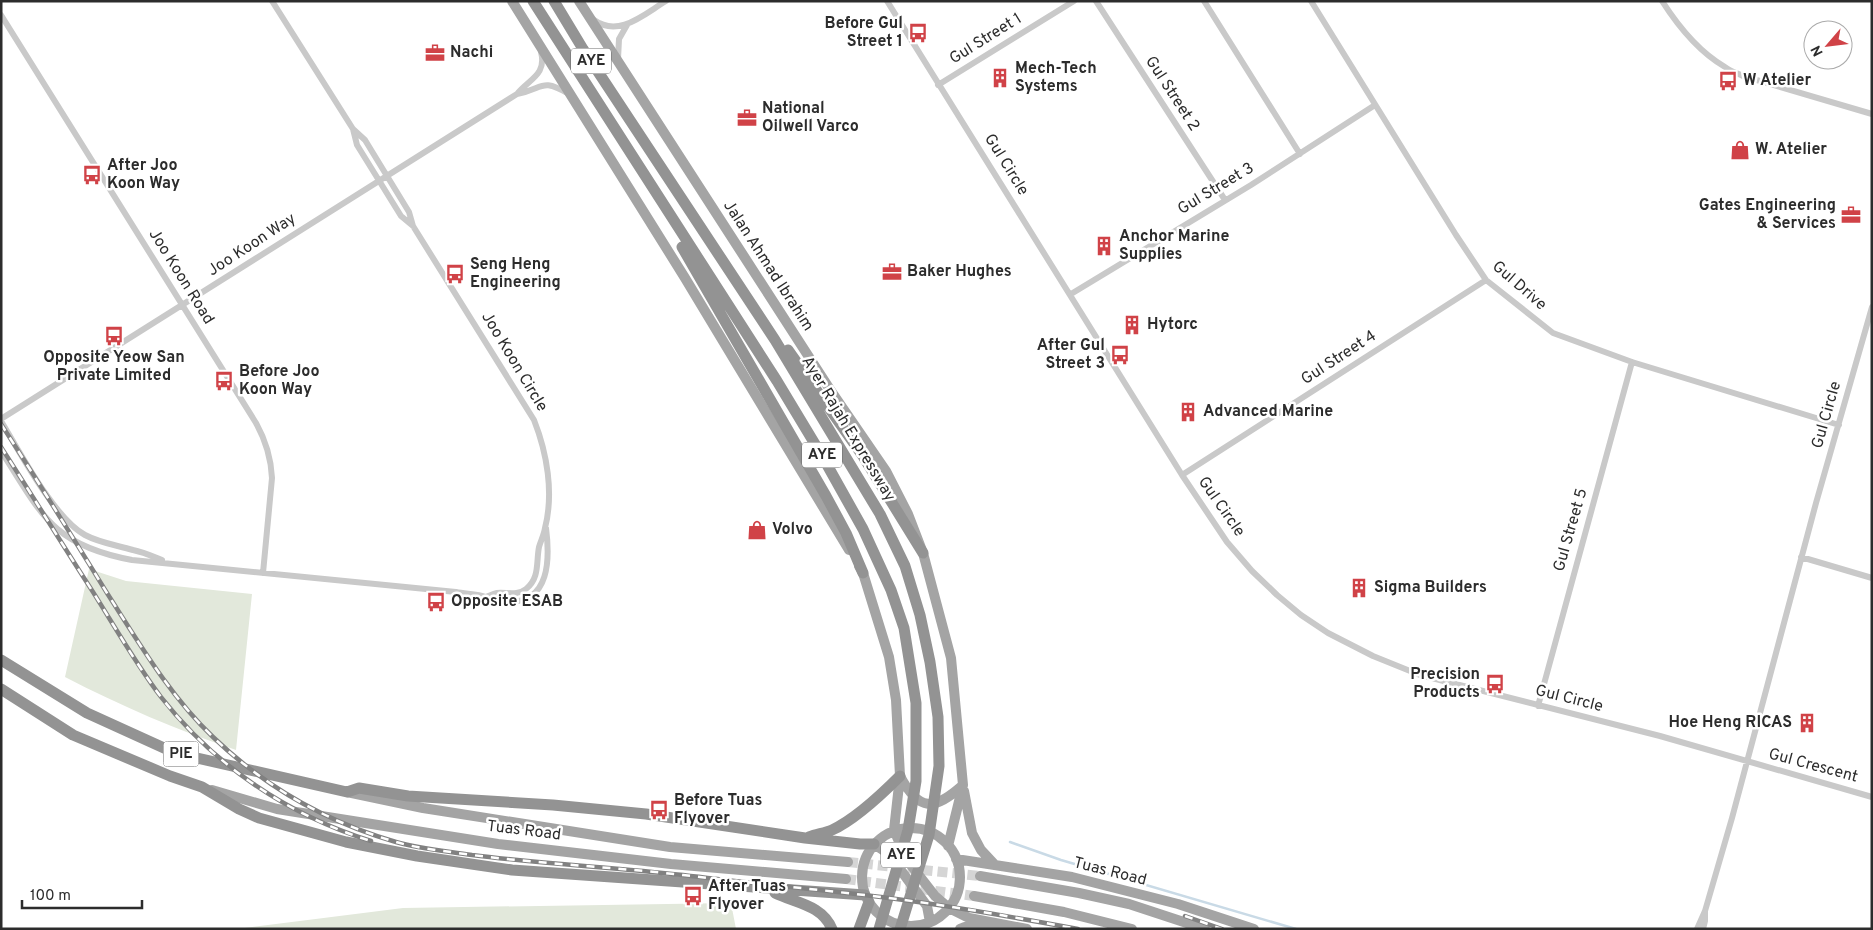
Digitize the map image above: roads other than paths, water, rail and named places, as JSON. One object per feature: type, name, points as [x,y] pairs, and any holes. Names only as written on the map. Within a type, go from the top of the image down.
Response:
[{"type":"highway","name":"AYE","points":[[533,1],[777,381],[863,529],[891,590],[904,628],[916,703],[916,780],[908,830],[879,929]]},
{"type":"highway","name":"Ayer Rajah Expressway","points":[[554,1],[583,49],[775,340],[880,514],[905,566],[920,616],[938,717],[939,766],[929,835],[900,929]]},
{"type":"highway","points":[[637,164],[701,280],[826,496],[846,533],[863,573]]},
{"type":"highway","points":[[775,340],[788,349],[803,368],[863,456],[923,553]]},
{"type":"highway","name":"PIE","points":[[1,660],[87,714],[175,753],[347,792]]},
{"type":"highway","name":"PIE","points":[[1,688],[73,735],[170,776],[202,787]]},
{"type":"highway","points":[[805,838],[838,826],[884,792],[900,776]]},
{"type":"highway","points":[[202,787],[239,809],[259,818],[346,842],[417,856],[512,870],[767,889],[867,899],[859,929]]},
{"type":"highway","points":[[347,792],[359,788],[408,796],[553,805],[627,812],[805,838],[874,844]]},
{"type":"highway","points":[[767,889],[816,909],[830,923],[832,929]]},
{"type":"main road","points":[[512,1],[685,278],[863,573],[889,657],[896,700],[900,776],[894,830],[907,860],[935,896],[949,908],[969,918],[1027,929]]},
{"type":"main road","name":"Jalan Ahmad Ibrahim","points":[[578,1],[886,471],[908,514],[923,553],[951,658],[963,785],[948,846]]},
{"type":"main road","points":[[900,776],[908,791],[920,803],[926,804],[942,801],[963,785],[972,833],[980,850],[995,865]]},
{"type":"main road","name":"Tuas Road","points":[[202,787],[277,809],[498,844],[671,864],[846,879]]},
{"type":"main road","name":"Tuas Road","points":[[347,792],[423,808],[670,847],[848,862]]},
{"type":"main road","points":[[905,828],[926,830],[936,835],[948,846],[956,859],[960,879],[956,894],[949,908],[928,926],[896,924],[876,912],[867,899],[862,882],[862,868],[866,855],[874,844],[894,830],[905,828]]},
{"type":"main road","points":[[874,844],[889,854],[927,906],[928,926]]},
{"type":"main road","name":"Tuas Road","points":[[956,859],[1072,877],[1178,904],[1254,929]]},
{"type":"main road","name":"Tuas Road","points":[[980,876],[1079,892],[1129,904],[1205,929]]},
{"type":"main road","points":[[974,896],[1064,912],[1132,929]]},
{"type":"main road","points":[[960,929],[993,925],[1016,926]]},
{"type":"street","name":"Joo Koon Circle","points":[[1,451],[42,514],[56,530],[73,542],[98,553],[132,560],[170,562],[486,597],[496,602],[519,602],[529,598],[541,586],[545,578],[548,548],[546,528],[549,482],[546,458],[540,434],[534,420],[413,226],[409,212],[365,140],[353,129],[272,1]]},
{"type":"street","points":[[589,17],[604,26],[618,27],[627,25],[666,1]]},
{"type":"street","name":"Gul Circle","points":[[887,1],[1182,475],[1227,542],[1277,596],[1322,629],[1393,666],[1538,706],[1660,736],[1746,762]]},
{"type":"street","name":"Gul Street 1","points":[[938,85],[1074,1]]},
{"type":"street","name":"Gul Street 2","points":[[1096,1],[1225,200]]},
{"type":"street","points":[[1204,1],[1300,154]]},
{"type":"street","name":"Gul Drive","points":[[1310,1],[1486,280],[1553,333],[1632,362],[1838,425]]},
{"type":"street","points":[[1662,1],[1695,44],[1724,67],[1742,76],[1872,114]]},
{"type":"street","name":"Joo Koon Road","points":[[1,15],[183,305],[267,443],[272,478],[264,573]]},
{"type":"street","points":[[619,65],[617,54],[619,38],[627,25]]},
{"type":"street","name":"Joo Koon Way","points":[[1,420],[517,94],[538,74],[542,67],[540,46]]},
{"type":"street","name":"Joo Koon Way","points":[[517,94],[528,92],[547,84],[570,94]]},
{"type":"street","name":"Gul Street 3","points":[[1071,294],[1300,154],[1375,105]]},
{"type":"street","name":"Joo Koon Circle","points":[[353,129],[357,146],[401,216],[413,226]]},
{"type":"street","name":"Gul Street 4","points":[[1182,475],[1486,280]]},
{"type":"street","name":"Gul Circle","points":[[1697,929],[1705,911],[1801,557],[1872,307]]},
{"type":"street","name":"Gul Street 5","points":[[1538,706],[1632,362]]},
{"type":"street","name":"Joo Koon Circle","points":[[1,420],[58,510],[76,529],[103,543],[135,550],[170,562]]},
{"type":"street","points":[[1801,557],[1872,578]]},
{"type":"street","name":"Gul Crescent","points":[[1746,762],[1872,797]]},
{"type":"street","name":"Gul Circle","points":[[1703,929],[1706,920],[1705,911]]},
{"type":"waterway","points":[[1010,842],[1061,860],[1296,929]]},
{"type":"tunnel","points":[[848,862],[980,876]]},
{"type":"tunnel","points":[[846,879],[974,896]]},
{"type":"railway","points":[[1,424],[143,650],[169,687],[197,721],[233,755],[276,787],[321,813],[370,834],[433,850],[881,897],[955,907],[1078,929]]},
{"type":"railway","points":[[1,447],[143,672],[182,722],[229,766],[255,785],[311,817],[371,841]]},
{"type":"railway","points":[[1185,916],[1222,929]]},
{"type":"place","name":"Before Gul Street 1","points":[[918,33]]},
{"type":"place","name":"Nachi","points":[[435,53]]},
{"type":"place","name":"Mech-Tech Systems","points":[[1000,78]]},
{"type":"place","name":"W Atelier","points":[[1728,81]]},
{"type":"place","name":"National Oilwell Varco","points":[[747,118]]},
{"type":"place","name":"W. Atelier","points":[[1740,150]]},
{"type":"place","name":"After Joo Koon Way","points":[[92,175]]},
{"type":"place","name":"Gates Engineering & Services","points":[[1851,215]]},
{"type":"place","name":"Anchor Marine Supplies","points":[[1104,246]]},
{"type":"place","name":"Baker Hughes","points":[[892,272]]},
{"type":"place","name":"Seng Heng Engineering","points":[[455,274]]},
{"type":"place","name":"Hytorc","points":[[1132,325]]},
{"type":"place","name":"Opposite Yeow San Private Limited","points":[[114,336]]},
{"type":"place","name":"After Gul Street 3","points":[[1120,355]]},
{"type":"place","name":"Before Joo Koon Way","points":[[224,381]]},
{"type":"place","name":"Advanced Marine","points":[[1188,412]]},
{"type":"place","name":"Volvo","points":[[757,530]]},
{"type":"place","name":"Sigma Builders","points":[[1359,588]]},
{"type":"place","name":"Opposite ESAB","points":[[436,602]]},
{"type":"place","name":"Precision Products","points":[[1495,684]]},
{"type":"place","name":"Hoe Heng RICAS","points":[[1807,723]]},
{"type":"place","name":"Before Tuas Flyover","points":[[659,810]]},
{"type":"place","name":"After Tuas Flyover","points":[[693,896]]}]
